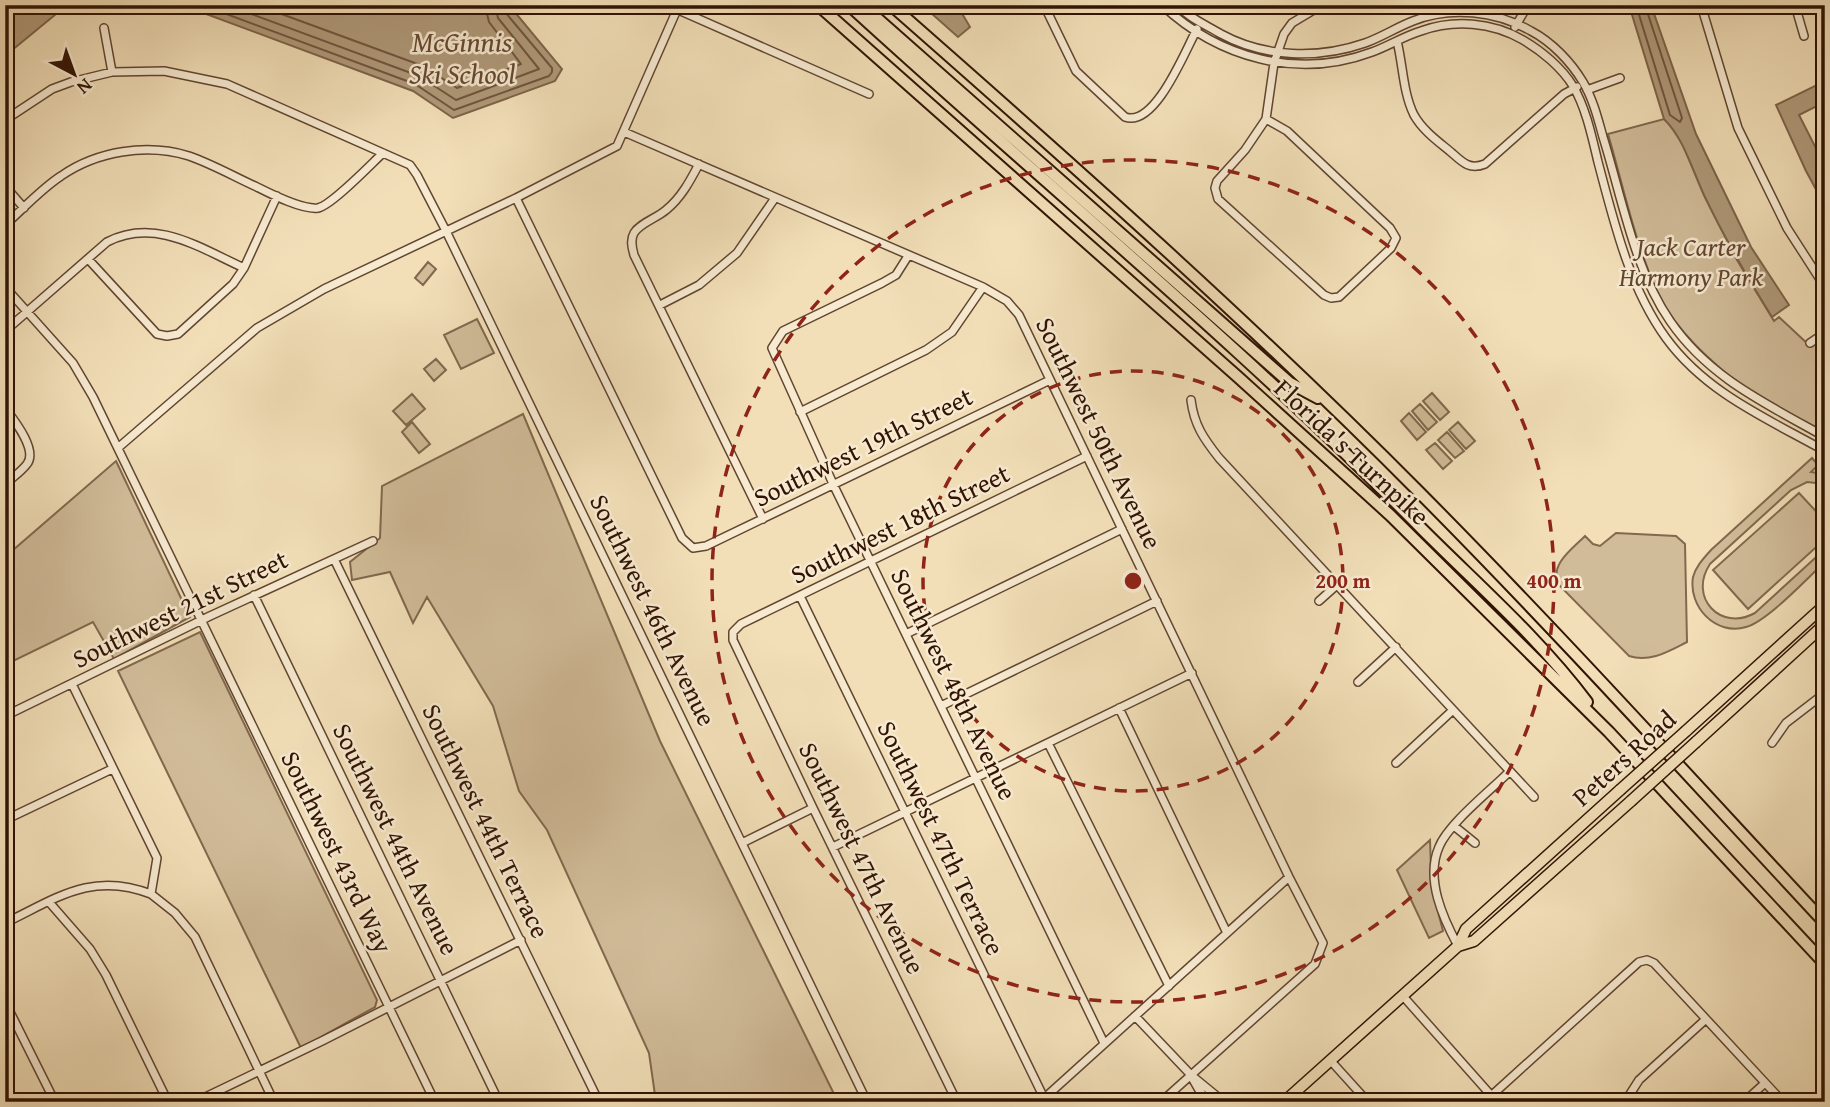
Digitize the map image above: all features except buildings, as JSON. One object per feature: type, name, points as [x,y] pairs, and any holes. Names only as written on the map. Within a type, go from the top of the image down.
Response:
[{"type":"highway","name":"Florida's Turnpike","points":[[818,5],[1380,506],[1609,732],[1825,964]]},
{"type":"highway","points":[[849,5],[1248,363],[1373,480],[1568,677],[1609,732]]},
{"type":"highway","points":[[862,5],[1290,383],[1332,407]]},
{"type":"highway","name":"Florida's Turnpike","points":[[891,5],[1167,250],[1332,407],[1541,617],[1825,923]]},
{"type":"main road","name":"Peters Road","points":[[1284,1102],[1458,946],[1466,929],[1825,605]]},
{"type":"main road","name":"Peters Road","points":[[1458,946],[1474,941],[1825,624]]},
{"type":"street","points":[[667,5],[869,94]]},
{"type":"street","points":[[1044,5],[1076,71],[1125,117],[1133,120],[1141,117],[1155,104],[1201,23]]},
{"type":"street","points":[[1162,5],[1195,32],[1232,52],[1274,63],[1339,61],[1372,52],[1443,24],[1488,26],[1513,35],[1541,53],[1562,71],[1574,88],[1593,142],[1630,270],[1640,296],[1668,341],[1710,383],[1741,405],[1825,451]]},
{"type":"street","points":[[1177,5],[1201,23],[1254,48],[1303,54],[1336,51],[1366,42],[1439,9],[1491,15],[1532,32],[1551,45],[1571,65],[1585,87],[1610,159],[1641,265],[1650,289],[1669,320],[1718,374],[1756,400],[1825,437]]},
{"type":"street","points":[[1266,119],[1287,131],[1390,228],[1396,238],[1391,248],[1339,297],[1324,295],[1218,199],[1215,188],[1217,181],[1245,150],[1266,119],[1274,63],[1284,34],[1292,23],[1322,5]]},
{"type":"street","points":[[1513,35],[1528,5]]},
{"type":"street","points":[[1701,5],[1738,128],[1787,228],[1825,287]]},
{"type":"street","points":[[1796,5],[1804,36]]},
{"type":"street","points":[[119,447],[257,328],[324,289],[516,198],[617,146],[678,8]]},
{"type":"street","points":[[1439,9],[1443,24]]},
{"type":"street","points":[[104,28],[112,72]]},
{"type":"street","points":[[1397,41],[1408,100],[1415,117],[1465,164],[1476,168],[1485,164],[1564,94],[1574,88],[1620,78]]},
{"type":"street","name":"Southwest 46th Avenue","points":[[5,120],[52,89],[112,72],[164,71],[227,84],[404,161],[414,170],[446,231],[867,1102]]},
{"type":"street","name":"Southwest 50th Avenue","points":[[624,132],[983,287],[1007,301],[1019,315],[1323,943],[1315,964],[1191,1075]]},
{"type":"street","points":[[5,225],[61,176],[84,163],[111,153],[146,150],[189,156],[277,197],[318,208],[333,199],[383,153]]},
{"type":"street","points":[[699,164],[684,191],[667,210],[639,228],[634,234],[632,244],[634,255],[763,519]]},
{"type":"street","points":[[5,186],[24,208]]},
{"type":"street","points":[[88,259],[157,334],[167,337],[178,334],[233,284],[244,268],[277,197]]},
{"type":"street","name":"Southwest 19th Street","points":[[516,198],[682,538],[694,548],[706,546],[834,486],[1050,380]]},
{"type":"street","points":[[660,305],[689,291],[718,272],[737,253],[775,198]]},
{"type":"street","points":[[5,331],[107,242],[122,234],[137,231],[160,233],[244,268]]},
{"type":"street","name":"Southwest 48th Avenue","points":[[908,256],[896,275],[783,331],[772,348],[834,486],[1104,1043]]},
{"type":"street","points":[[5,287],[73,363],[119,447],[202,620]]},
{"type":"street","points":[[800,412],[926,350],[952,332],[983,287]]},
{"type":"street","points":[[1810,343],[1825,333]]},
{"type":"street","points":[[1191,400],[1193,418],[1219,458],[1534,797]]},
{"type":"street","points":[[5,408],[30,448],[31,457],[5,484]]},
{"type":"street","name":"Southwest 18th Street","points":[[733,632],[741,624],[1087,456]]},
{"type":"street","points":[[906,634],[1122,529]]},
{"type":"street","name":"Southwest 21st Street","points":[[5,716],[254,595],[373,541]]},
{"type":"street","name":"Southwest 44th Terrace","points":[[334,559],[599,1102]]},
{"type":"street","points":[[1320,601],[1338,584]]},
{"type":"street","name":"Southwest 44th Avenue","points":[[254,595],[499,1102]]},
{"type":"street","name":"Southwest 47th Terrace","points":[[800,596],[1042,1100]]},
{"type":"street","points":[[941,706],[1157,601]]},
{"type":"street","name":"Southwest 43rd Way","points":[[202,620],[435,1102]]},
{"type":"street","name":"Southwest 47th Avenue","points":[[733,632],[733,640],[813,808],[957,1102]]},
{"type":"street","points":[[1358,682],[1395,647]]},
{"type":"street","points":[[833,847],[1192,673]]},
{"type":"street","points":[[72,684],[157,858],[151,894]]},
{"type":"street","points":[[1772,743],[1786,723],[1825,694]]},
{"type":"street","points":[[1119,708],[1227,933]]},
{"type":"street","points":[[1396,763],[1453,710]]},
{"type":"street","points":[[1048,743],[1169,986]]},
{"type":"street","points":[[5,820],[112,769]]},
{"type":"street","points":[[1458,946],[1436,895],[1439,847],[1454,826],[1509,772]]},
{"type":"street","points":[[742,843],[813,808]]},
{"type":"street","points":[[1454,826],[1475,843]]},
{"type":"street","points":[[1042,1100],[1289,877]]},
{"type":"street","points":[[5,923],[76,890],[97,885],[135,888],[151,894],[175,913],[195,937],[274,1102]]},
{"type":"street","points":[[49,902],[90,949],[106,975],[168,1102]]},
{"type":"street","points":[[195,1102],[521,940]]},
{"type":"street","points":[[1402,995],[1494,1099],[1639,962],[1647,960],[1654,963],[1783,1102]]},
{"type":"street","points":[[5,1002],[55,1102]]},
{"type":"street","points":[[1135,1016],[1191,1075],[1224,1102]]},
{"type":"street","points":[[1625,1102],[1639,1080],[1705,1020]]},
{"type":"street","points":[[1330,1060],[1368,1102]]},
{"type":"street","points":[[1161,1102],[1191,1075]]},
{"type":"street","points":[[1191,1075],[1209,1102]]},
{"type":"street","points":[[1744,1102],[1765,1083]]},
{"type":"green space","name":"Jack Carter Harmony Park","points":[[1664,119],[1677,131],[1704,195],[1737,260],[1774,321],[1779,317],[1810,346],[1825,338],[1825,432],[1732,378],[1688,338],[1662,302],[1641,251],[1608,134]]},
{"type":"green space","points":[[428,262],[436,269],[423,285],[415,278]]},
{"type":"green space","points":[[477,319],[494,353],[461,369],[444,335]]},
{"type":"green space","points":[[436,359],[446,370],[434,381],[424,369]]},
{"type":"green space","points":[[1432,393],[1449,412],[1440,420],[1423,401]]},
{"type":"green space","points":[[412,394],[425,409],[406,425],[393,411]]},
{"type":"green space","points":[[1420,404],[1437,422],[1428,430],[1412,411]]},
{"type":"green space","points":[[1409,413],[1426,432],[1417,440],[1401,421]]},
{"type":"green space","points":[[523,414],[660,741],[838,1102],[755,1102],[751,1098],[741,1102],[656,1102],[649,1053],[547,830],[519,791],[493,706],[427,597],[413,623],[390,572],[352,580],[350,562],[380,538],[382,486]]},
{"type":"green space","points":[[412,422],[430,444],[419,453],[402,432]]},
{"type":"green space","points":[[1458,422],[1475,441],[1466,449],[1449,430]]},
{"type":"green space","points":[[1447,432],[1464,451],[1455,458],[1438,440]]},
{"type":"green space","points":[[1435,443],[1452,461],[1443,469],[1426,450]]},
{"type":"green space","points":[[1812,458],[1818,465],[1811,472],[1825,474],[1825,484],[1807,482],[1791,490],[1710,564],[1704,576],[1705,599],[1720,615],[1742,618],[1755,613],[1825,549],[1825,562],[1776,608],[1755,623],[1735,629],[1715,623],[1706,617],[1695,599],[1693,577],[1698,566],[1711,550]]},
{"type":"green space","points":[[116,461],[190,617],[114,659],[93,622],[5,665],[5,557]]},
{"type":"green space","points":[[1799,493],[1825,521],[1825,539],[1748,609],[1713,570]]},
{"type":"green space","points":[[1616,533],[1676,536],[1685,544],[1687,642],[1652,657],[1629,656],[1558,584],[1556,577],[1560,563],[1585,536],[1593,544],[1600,546]]},
{"type":"green space","points":[[200,632],[377,1000],[375,1007],[301,1048],[118,671]]},
{"type":"green space","points":[[1430,840],[1433,886],[1443,931],[1429,938],[1397,870]]},
{"type":"water","points":[[5,5],[67,5],[5,56]]},
{"type":"water","name":"McGinnis Ski School","points":[[182,5],[509,5],[562,69],[555,81],[453,118],[413,91]]},
{"type":"water","points":[[922,5],[957,5],[970,27],[958,37]]},
{"type":"water","points":[[1629,5],[1651,5],[1696,134],[1751,247],[1789,305],[1772,317],[1720,226],[1682,145],[1664,119]]},
{"type":"water","points":[[1825,81],[1825,102],[1799,115],[1825,166],[1825,206],[1776,105]]}]
